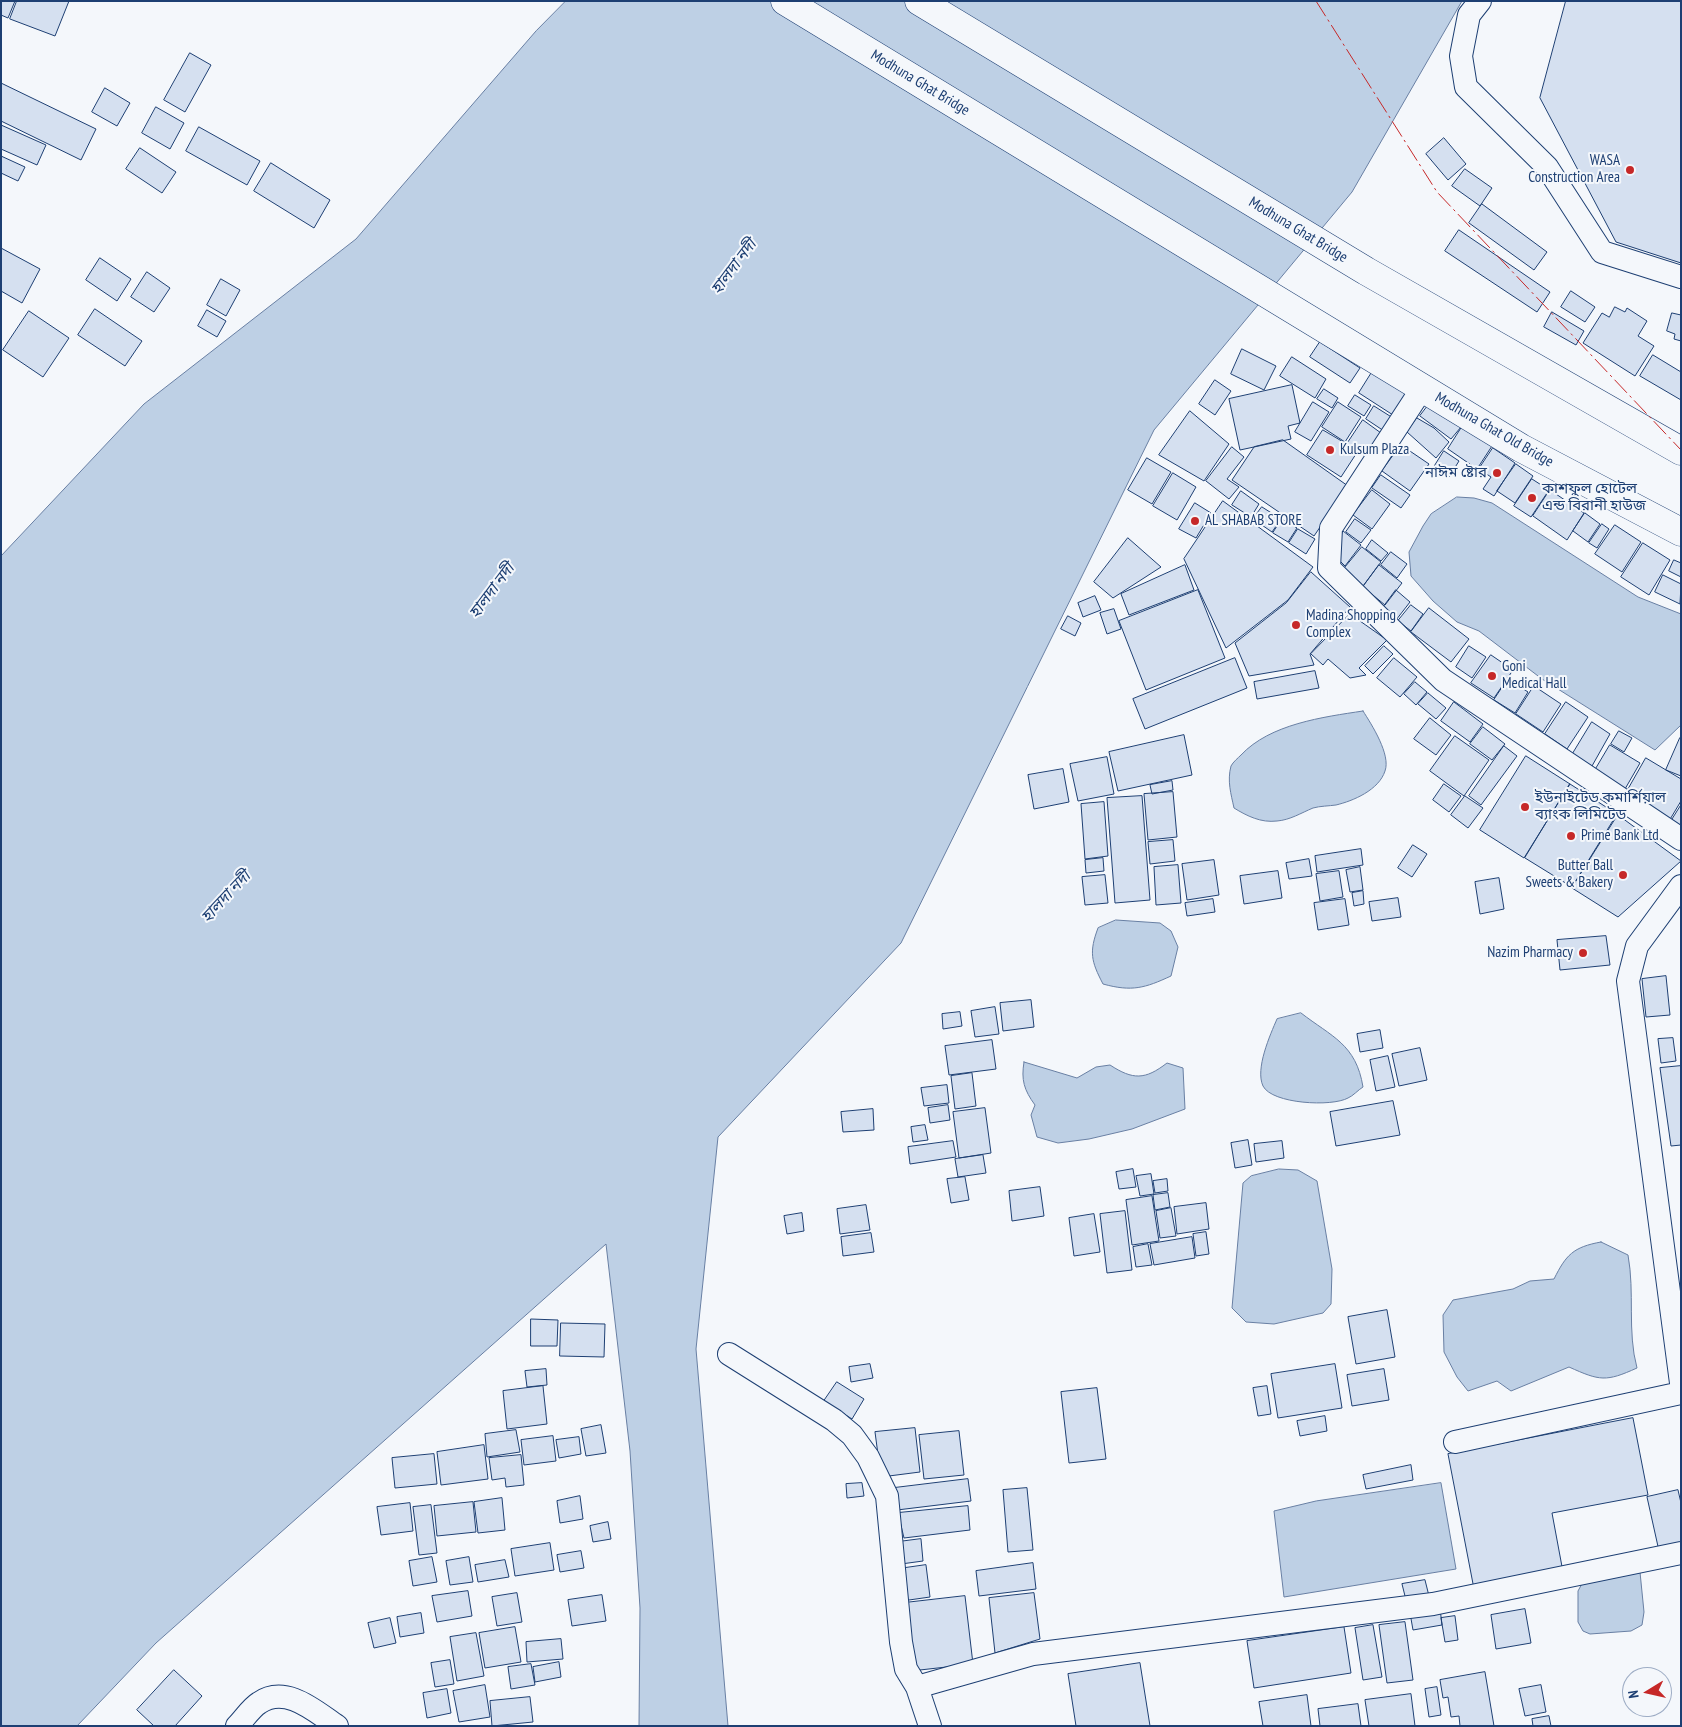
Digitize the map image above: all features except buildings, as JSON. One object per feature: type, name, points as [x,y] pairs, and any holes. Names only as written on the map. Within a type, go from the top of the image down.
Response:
[{"type":"main road","name":"Modhuna Ghat Bridge","points":[[786,1],[1312,320]]},
{"type":"main road","name":"Modhuna Ghat Bridge","points":[[919,1],[1366,271],[1681,451]]},
{"type":"main road","name":"Modhuna Ghat Old Bridge","points":[[1312,320],[1521,448],[1681,532]]},
{"type":"street","points":[[1480,1],[1469,15],[1461,56],[1466,87],[1547,167],[1602,252],[1681,277]]},
{"type":"street","points":[[1423,387],[1331,528],[1329,568],[1443,680],[1681,839]]},
{"type":"street","points":[[1681,886],[1637,946],[1628,981],[1681,1383]]},
{"type":"street","points":[[729,1354],[834,1420],[852,1435],[868,1456],[887,1496],[901,1642],[906,1669],[917,1687],[930,1726]]},
{"type":"street","points":[[1455,1442],[1681,1393]]},
{"type":"street","points":[[917,1687],[1033,1654],[1433,1604],[1681,1553]]},
{"type":"street","points":[[237,1726],[259,1702],[286,1697],[298,1700],[337,1726]]},
{"type":"water","name":"হালদা নদী","points":[[566,1],[1462,1],[1352,192],[1154,430],[901,943],[718,1137],[696,1349],[728,1726],[639,1726],[640,1608],[630,1451],[606,1244],[156,1643],[77,1726],[1,1726],[1,556],[144,404],[356,239],[536,31]]},
{"type":"water","points":[[1457,497],[1474,498],[1492,503],[1638,597],[1681,614],[1681,725],[1655,750],[1542,679],[1479,631],[1457,622],[1433,601],[1411,576],[1409,552],[1423,526],[1431,514]]},
{"type":"water","points":[[1363,711],[1380,740],[1386,764],[1382,778],[1365,794],[1350,801],[1313,808],[1282,820],[1260,820],[1234,808],[1229,782],[1231,766],[1253,744],[1282,729],[1314,719]]},
{"type":"water","points":[[1116,920],[1160,923],[1171,931],[1178,947],[1171,976],[1138,988],[1122,988],[1103,984],[1094,963],[1093,944],[1098,928]]},
{"type":"water","points":[[1301,1013],[1341,1043],[1355,1061],[1360,1072],[1363,1087],[1350,1097],[1340,1101],[1303,1102],[1278,1097],[1263,1086],[1261,1079],[1262,1062],[1267,1043],[1277,1019]]},
{"type":"water","points":[[1024,1062],[1077,1078],[1096,1067],[1110,1065],[1132,1075],[1145,1075],[1152,1073],[1167,1063],[1183,1068],[1185,1109],[1132,1129],[1089,1139],[1058,1143],[1037,1137],[1031,1115],[1035,1105],[1026,1090],[1023,1080]]},
{"type":"water","points":[[1279,1169],[1298,1170],[1317,1181],[1332,1269],[1331,1304],[1323,1313],[1274,1324],[1246,1322],[1232,1308],[1243,1183],[1251,1176]]},
{"type":"water","points":[[1601,1242],[1628,1255],[1631,1283],[1632,1340],[1637,1368],[1618,1376],[1603,1378],[1588,1375],[1569,1367],[1511,1391],[1497,1381],[1468,1391],[1457,1377],[1444,1352],[1443,1315],[1453,1300],[1513,1289],[1530,1281],[1554,1279],[1562,1264],[1571,1253],[1591,1244]]},
{"type":"water","points":[[1441,1483],[1456,1569],[1284,1597],[1274,1511],[1316,1501]]},
{"type":"water","points":[[1640,1572],[1644,1612],[1642,1625],[1631,1631],[1590,1634],[1583,1631],[1578,1622],[1578,1591],[1584,1580]]},
{"type":"power","points":[[1316,1],[1437,192],[1681,450]]},
{"type":"place","name":"WASA Construction Area","points":[[1630,170]]},
{"type":"place","name":"Kulsum Plaza","points":[[1330,450]]},
{"type":"place","name":"নাঈম ষ্টোর","points":[[1497,473]]},
{"type":"place","name":"কাশফুল হোটেল এন্ড বিরানী হাউজ","points":[[1532,498]]},
{"type":"place","name":"AL SHABAB STORE","points":[[1195,521]]},
{"type":"place","name":"Madina Shopping Complex","points":[[1296,625]]},
{"type":"place","name":"Goni Medical Hall","points":[[1492,676]]},
{"type":"place","name":"ইউনাইটেড কমার্শিয়াল ব্যাংক লিমিটেড","points":[[1525,807]]},
{"type":"place","name":"Prime Bank Ltd","points":[[1571,836]]},
{"type":"place","name":"Butter Ball Sweets & Bakery","points":[[1623,875]]},
{"type":"place","name":"Nazim Pharmacy","points":[[1583,953]]}]
